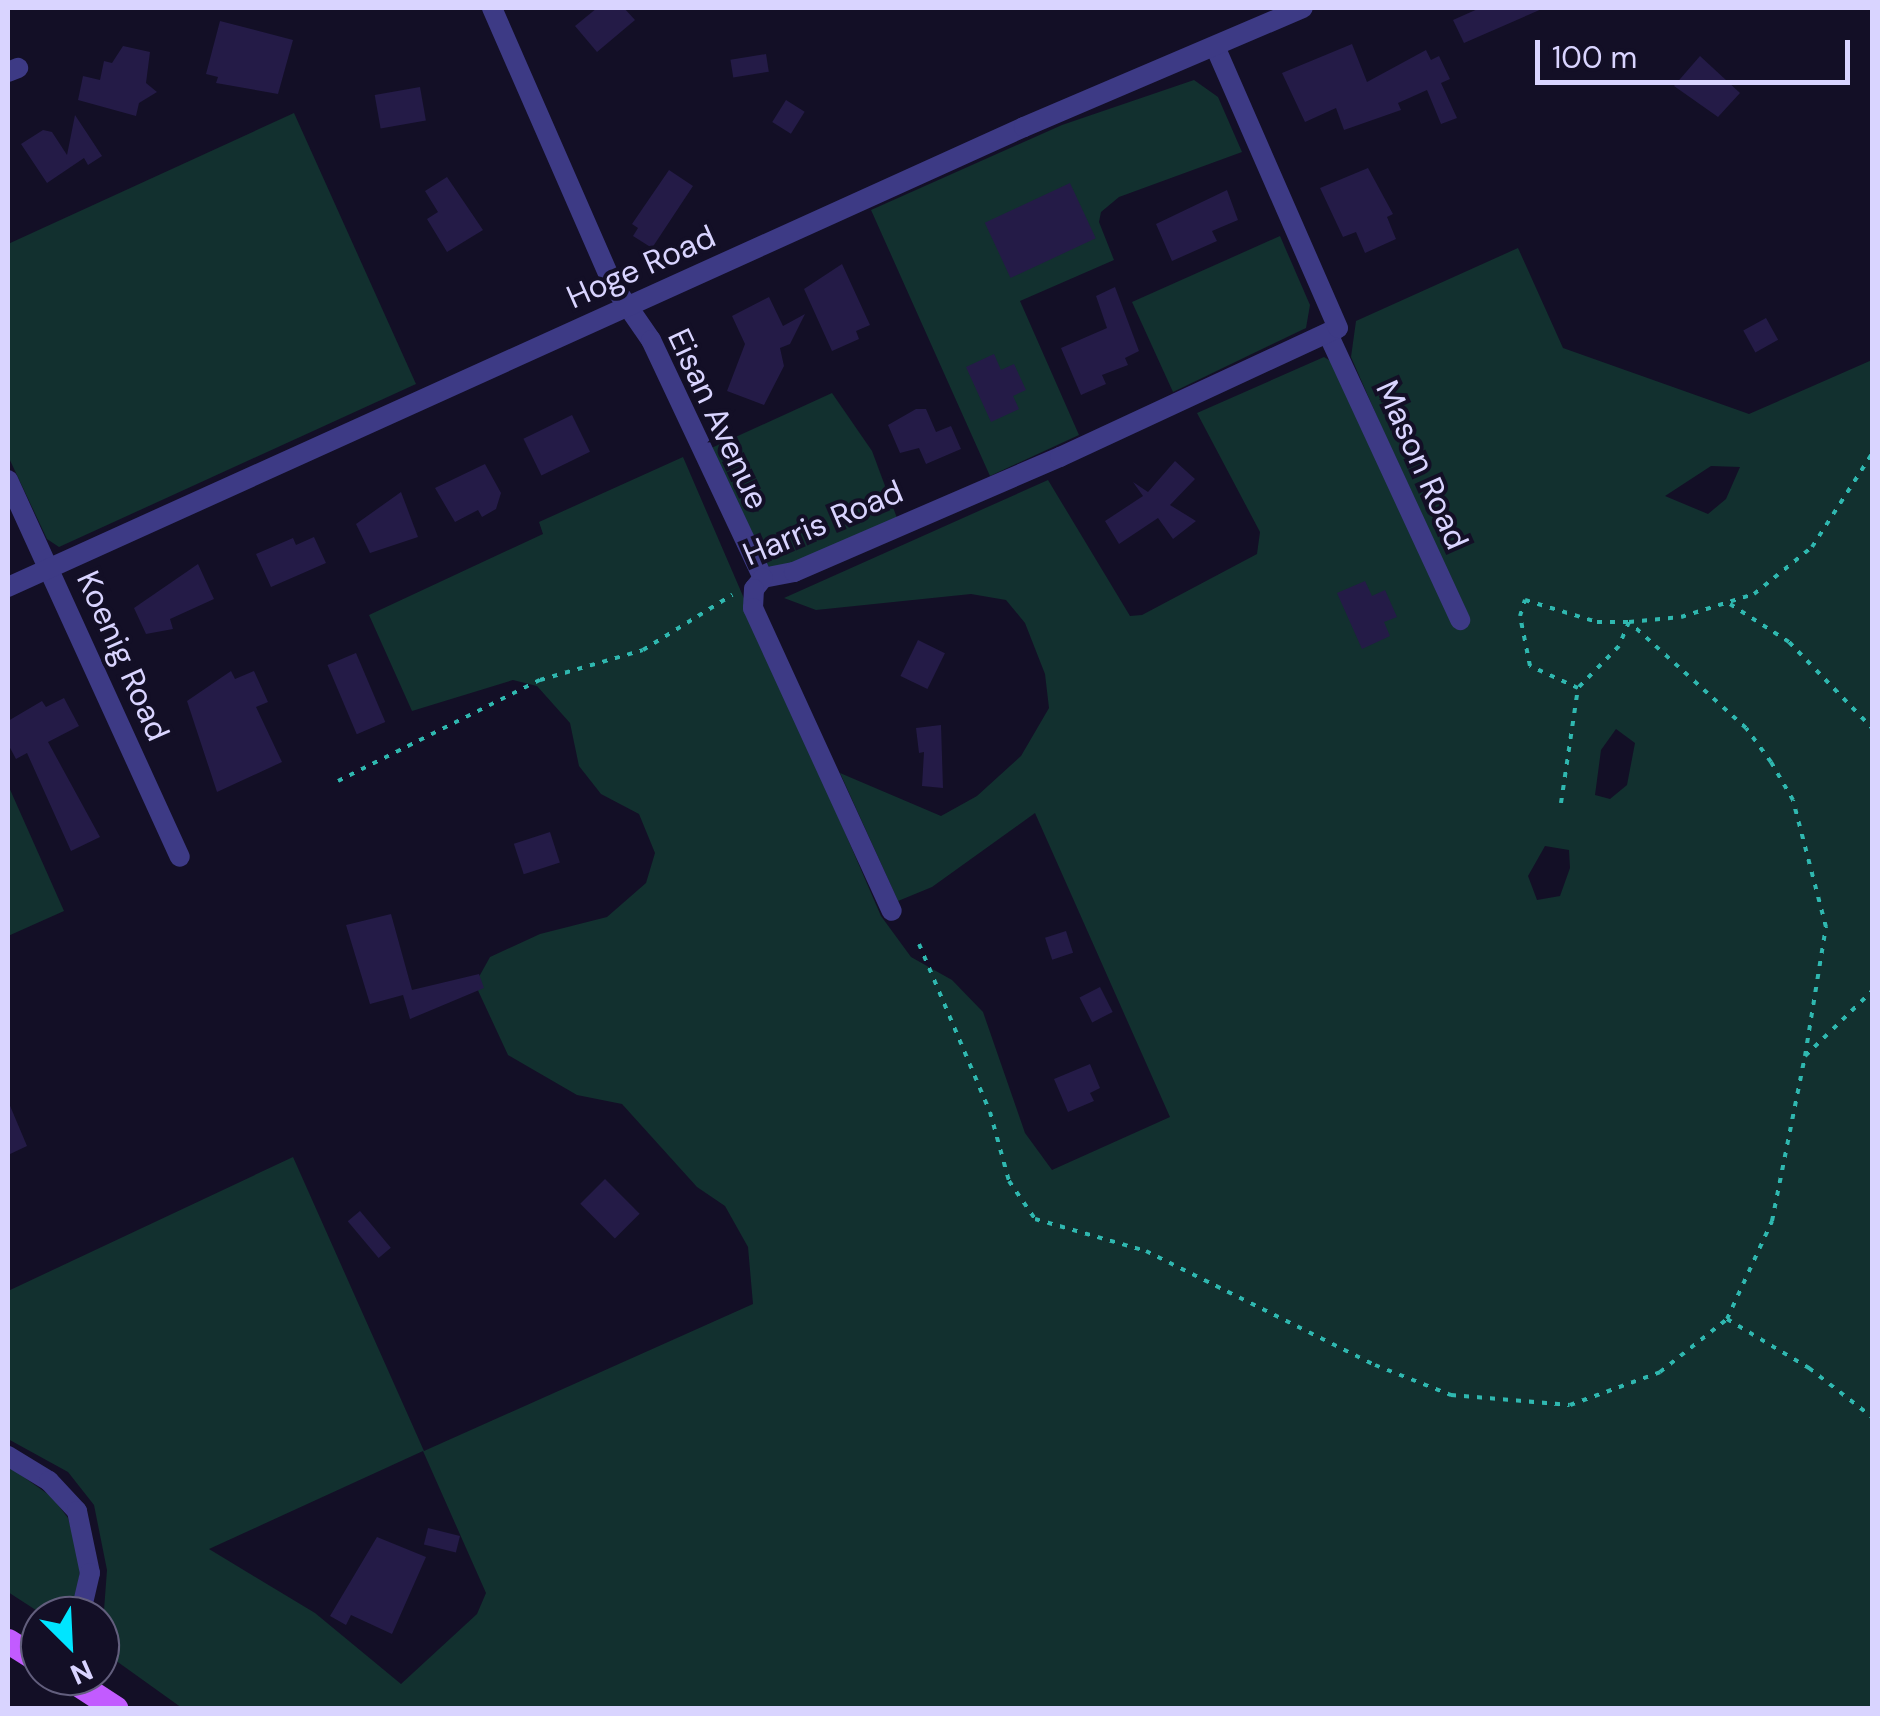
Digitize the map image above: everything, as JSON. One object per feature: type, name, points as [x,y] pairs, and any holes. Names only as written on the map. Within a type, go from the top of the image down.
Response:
[{"type":"street","name":"Eisan Avenue","points":[[492,8],[625,307],[651,340],[762,578],[754,588],[754,608],[892,911]]},
{"type":"street","name":"Hoge Road","points":[[8,588],[1024,126],[1216,49],[1303,8]]},
{"type":"street","name":"Mason Road","points":[[1216,49],[1333,332],[1460,620]]},
{"type":"street","name":"Harris Road","points":[[762,578],[794,572],[1333,332]]},
{"type":"street","name":"Koenig Road","points":[[8,480],[180,857]]},
{"type":"street","points":[[8,1456],[49,1481],[78,1511],[90,1573],[85,1596]]},
{"type":"path","points":[[1578,688],[1530,666],[1520,641],[1525,600],[1597,622],[1629,622],[1730,604],[1787,572],[1812,546],[1872,454]]},
{"type":"path","name":"Harris Road","points":[[338,781],[540,680],[643,650],[762,578]]},
{"type":"path","points":[[1730,604],[1789,642],[1872,728]]},
{"type":"path","points":[[1561,803],[1578,688],[1620,646],[1629,622]]},
{"type":"path","points":[[919,944],[990,1112],[1008,1182],[1036,1219],[1146,1250],[1375,1365],[1451,1395],[1570,1404],[1660,1372],[1727,1319],[1772,1221],[1826,926],[1793,800],[1746,728],[1629,622]]},
{"type":"path","points":[[1805,1056],[1872,991]]},
{"type":"path","points":[[1727,1319],[1809,1368],[1872,1417]]},
{"type":"green space","points":[[1194,80],[1218,97],[1242,152],[1119,197],[1101,212],[1099,222],[1114,260],[1020,301],[1079,435],[990,476],[871,210],[1062,125]]},
{"type":"green space","points":[[294,113],[416,384],[59,547],[47,539],[8,456],[8,244]]},
{"type":"green space","points":[[1280,236],[1310,305],[1306,328],[1173,392],[1132,302]]},
{"type":"green space","points":[[1518,248],[1563,348],[1749,414],[1872,360],[1872,1708],[182,1708],[120,1664],[120,1596],[105,1596],[107,1570],[94,1505],[68,1472],[8,1439],[8,1291],[293,1157],[424,1451],[753,1304],[748,1247],[725,1206],[697,1187],[622,1104],[577,1095],[508,1055],[475,984],[490,957],[540,934],[607,917],[646,883],[655,853],[639,814],[601,794],[579,766],[570,723],[537,686],[513,680],[412,711],[369,615],[543,534],[539,522],[683,457],[881,916],[911,957],[952,980],[983,1012],[1025,1133],[1052,1170],[1170,1117],[1035,813],[932,887],[898,901],[840,773],[941,816],[977,796],[1021,756],[1049,708],[1045,674],[1025,623],[1006,600],[971,594],[816,610],[784,598],[1048,480],[1130,616],[1142,615],[1257,554],[1260,532],[1197,413],[1324,357],[1334,363],[1466,620],[1351,357],[1356,321]],"holes":[[[1711,466],[1740,467],[1726,499],[1708,514],[1665,496]],[[1616,729],[1635,743],[1627,785],[1610,799],[1595,795],[1601,750]],[[1545,846],[1569,850],[1570,868],[1560,896],[1537,900],[1528,876]],[[423,1451],[486,1593],[477,1614],[401,1684],[315,1613],[209,1549]]]},
{"type":"green space","points":[[832,393],[872,451],[897,518],[775,570],[759,560],[707,450]]},
{"type":"green space","points":[[8,785],[64,911],[8,936]]},
{"type":"green space","points":[[8,1466],[52,1497],[68,1518],[81,1563],[76,1596],[20,1596],[20,1600],[8,1592]]},
{"type":"building","points":[[597,8],[624,8],[635,20],[597,52],[575,26]]},
{"type":"building","points":[[1480,8],[1544,8],[1464,43],[1453,20]]},
{"type":"building","points":[[220,21],[293,40],[278,94],[216,83],[218,77],[206,74]]},
{"type":"building","points":[[1352,44],[1367,82],[1426,50],[1431,60],[1439,56],[1450,79],[1441,83],[1457,118],[1441,124],[1427,90],[1398,103],[1401,110],[1344,130],[1336,108],[1305,122],[1282,73]]},
{"type":"building","points":[[123,46],[150,52],[146,83],[157,92],[139,103],[136,116],[78,100],[83,76],[100,80],[104,61],[112,63]]},
{"type":"building","points":[[766,54],[769,72],[733,77],[730,60]]},
{"type":"building","points":[[1700,56],[1740,93],[1718,117],[1674,86]]},
{"type":"building","points":[[420,87],[426,120],[381,128],[375,95]]},
{"type":"building","points":[[786,100],[805,112],[791,134],[772,122]]},
{"type":"building","points":[[75,115],[102,156],[88,165],[84,158],[47,183],[21,144],[43,130],[52,132],[67,155]]},
{"type":"building","points":[[1368,168],[1393,214],[1387,217],[1396,239],[1365,253],[1356,232],[1343,237],[1320,188]]},
{"type":"building","points":[[669,170],[693,186],[652,248],[633,236],[638,228],[632,224]]},
{"type":"building","points":[[447,177],[483,230],[447,252],[427,219],[438,212],[425,191]]},
{"type":"building","points":[[1070,183],[1096,238],[1011,278],[985,223]]},
{"type":"building","points":[[1227,190],[1238,220],[1212,231],[1217,241],[1172,261],[1156,224]]},
{"type":"building","points":[[842,264],[870,325],[856,331],[859,339],[832,351],[804,289]]},
{"type":"building","points":[[1115,287],[1139,351],[1125,358],[1128,365],[1102,375],[1106,384],[1081,395],[1061,348],[1107,328],[1096,296]]},
{"type":"building","points":[[769,297],[783,326],[805,314],[790,344],[780,348],[784,366],[764,405],[727,391],[745,344],[732,316]]},
{"type":"building","points":[[1766,318],[1778,340],[1755,352],[1743,331]]},
{"type":"building","points":[[994,354],[1001,370],[1014,364],[1026,390],[1013,396],[1019,409],[991,422],[966,367]]},
{"type":"building","points":[[916,409],[926,409],[936,432],[951,426],[961,449],[926,464],[919,448],[900,453],[888,425]]},
{"type":"building","points":[[572,415],[590,452],[541,476],[523,439]]},
{"type":"building","points":[[1175,461],[1195,479],[1170,505],[1196,521],[1173,539],[1158,518],[1119,544],[1105,521],[1143,496],[1133,482],[1148,492]]},
{"type":"building","points":[[485,464],[501,493],[496,509],[482,517],[478,510],[455,522],[435,488]]},
{"type":"building","points":[[401,492],[418,537],[370,553],[356,524]]},
{"type":"building","points":[[314,537],[326,563],[271,587],[256,554],[293,538],[296,545]]},
{"type":"building","points":[[198,564],[214,599],[170,619],[173,629],[146,634],[134,608]]},
{"type":"building","points":[[1365,581],[1372,596],[1385,590],[1397,617],[1384,622],[1390,636],[1362,649],[1337,593]]},
{"type":"building","points":[[918,640],[945,653],[927,689],[900,676]]},
{"type":"building","points":[[356,653],[385,722],[357,734],[327,665]]},
{"type":"building","points":[[231,671],[235,679],[254,671],[268,702],[256,707],[282,762],[217,792],[187,701]]},
{"type":"building","points":[[64,698],[79,726],[48,742],[100,837],[71,851],[27,753],[16,759],[8,744],[8,721],[42,701],[46,707]]},
{"type":"building","points":[[941,725],[943,788],[922,786],[924,752],[919,753],[916,728]]},
{"type":"building","points":[[550,832],[560,862],[524,874],[514,844]]},
{"type":"building","points":[[391,914],[412,990],[479,974],[484,988],[410,1019],[403,995],[370,1004],[346,925]]},
{"type":"building","points":[[1066,931],[1073,953],[1052,960],[1045,938]]},
{"type":"building","points":[[1100,987],[1113,1012],[1092,1022],[1080,997]]},
{"type":"building","points":[[1090,1064],[1100,1088],[1090,1093],[1094,1101],[1068,1112],[1054,1079]]},
{"type":"building","points":[[8,1101],[27,1146],[8,1155]]},
{"type":"building","points":[[605,1179],[640,1214],[615,1238],[580,1204]]},
{"type":"building","points":[[360,1211],[391,1248],[379,1258],[348,1221]]},
{"type":"building","points":[[428,1528],[460,1536],[456,1552],[424,1544]]},
{"type":"building","points":[[377,1537],[426,1557],[392,1634],[351,1615],[346,1625],[330,1616]]}]
